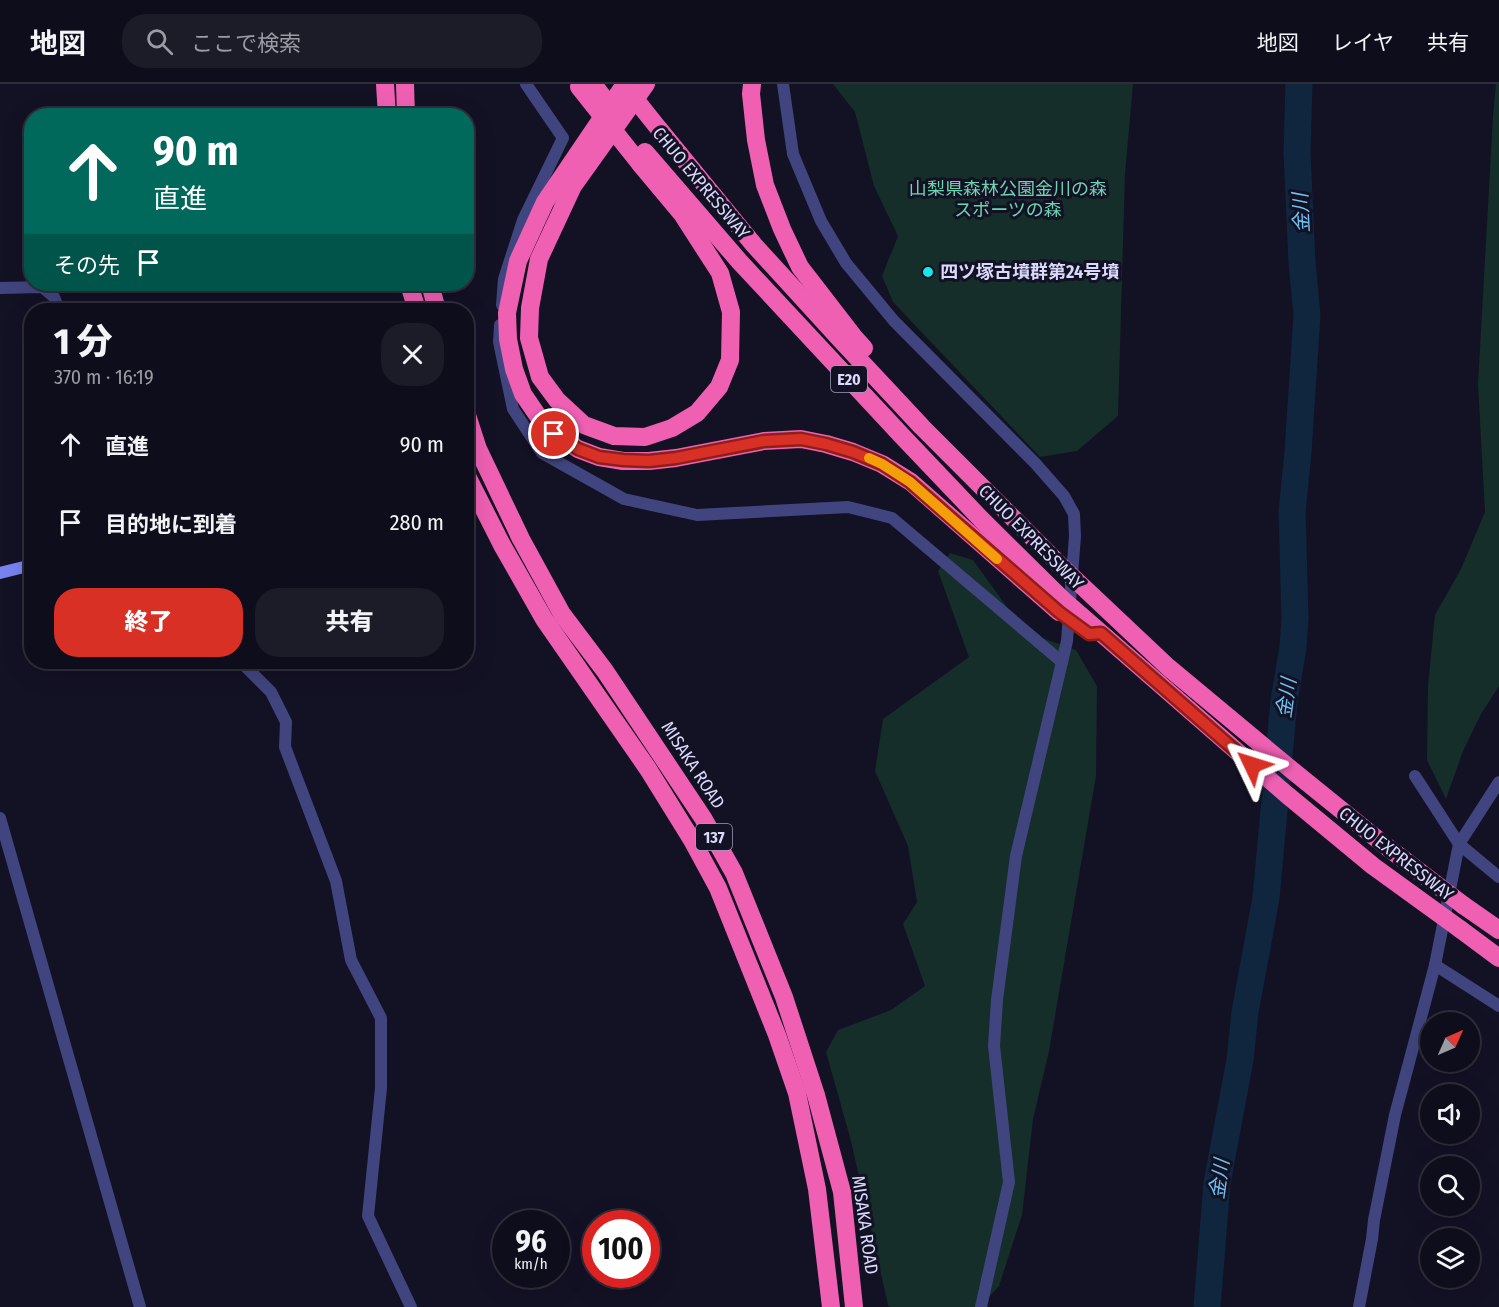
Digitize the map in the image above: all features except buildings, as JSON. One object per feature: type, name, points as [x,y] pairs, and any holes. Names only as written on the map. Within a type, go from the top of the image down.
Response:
[{"type":"highway","points":[[385,84],[386,108]]},
{"type":"highway","points":[[405,84],[406,108]]},
{"type":"highway","points":[[624,84],[544,202],[518,261],[507,313],[508,339],[514,369],[523,394],[538,416],[554,434],[578,449],[599,457],[623,460],[649,461],[676,458],[764,441],[801,439],[853,452],[882,464],[910,482],[1061,605]]},
{"type":"highway","name":"CHUO EXPRESSWAY","points":[[624,84],[754,245],[922,427],[1058,563],[1168,667],[1266,749],[1382,843],[1499,930]]},
{"type":"highway","points":[[643,158],[720,273],[731,312],[730,360],[719,387],[697,413],[672,428],[645,437],[614,436],[584,425],[557,400],[540,377],[529,338],[530,308],[539,259],[573,186],[646,84]]},
{"type":"highway","points":[[752,84],[756,140],[765,184],[800,267],[854,337],[955,446],[1045,536],[1058,563]]},
{"type":"highway","name":"CHUO EXPRESSWAY","points":[[583,85],[643,158],[1089,634],[1101,633],[1295,802],[1373,866],[1499,958]]},
{"type":"highway","name":"MISAKA ROAD","points":[[474,455],[562,614],[605,671],[703,818],[734,873],[784,997],[816,1095],[842,1192],[854,1307]]},
{"type":"highway","name":"137","points":[[474,490],[544,620],[648,769],[692,840],[718,888],[777,1035],[797,1093],[817,1189],[831,1307]]},
{"type":"street","points":[[525,84],[563,138],[523,220],[504,279],[499,342],[513,409],[542,453],[624,500],[697,515],[848,507],[892,518],[1062,662]]},
{"type":"street","points":[[783,84],[793,154],[821,221],[846,263],[894,321],[1035,463],[1064,496],[1074,514],[1075,536],[1067,641],[1016,856],[997,1000],[994,1046],[1009,1182],[981,1307]]},
{"type":"street","points":[[0,288],[24,287]]},
{"type":"street","points":[[47,291],[54,297],[56,303]]},
{"type":"street","points":[[0,573],[24,567]]},
{"type":"street","points":[[248,669],[272,692],[286,722],[285,747],[336,881],[351,960],[381,1018],[381,1088],[368,1215],[411,1307]]},
{"type":"street","points":[[1415,776],[1459,844],[1499,877]]},
{"type":"street","points":[[1359,1307],[1395,1114],[1435,965],[1459,844],[1499,782]]},
{"type":"street","points":[[0,818],[141,1307]]},
{"type":"street","points":[[1435,965],[1499,1006]]},
{"type":"green space","name":"山梨県森林公園金川の森 スポーツの森","points":[[833,84],[1133,84],[1125,174],[1118,416],[1077,451],[1040,457],[893,302],[882,276],[898,236],[874,186],[855,112]]},
{"type":"green space","points":[[1496,84],[1499,84],[1499,686],[1481,714],[1463,751],[1446,799],[1427,760],[1428,686],[1435,615],[1461,569],[1485,512],[1478,384]]},
{"type":"green space","points":[[950,553],[973,560],[1025,632],[1076,650],[1097,686],[1096,776],[1049,1051],[1033,1119],[1022,1215],[999,1286],[980,1307],[890,1307],[851,1141],[826,1052],[838,1030],[891,1010],[925,986],[903,924],[917,902],[908,846],[875,771],[883,719],[969,657],[938,571]]},
{"type":"waterway","name":"金川","points":[[1207,1307],[1217,1183],[1240,1060],[1245,1012],[1266,898],[1284,701],[1293,647],[1295,618],[1292,512],[1307,315],[1302,263],[1297,152],[1299,84]]},
{"type":"slow traffic","points":[[869,458],[910,482],[997,559]]},
{"type":"place","name":"四ツ塚古墳群第24号墳","points":[[928,272]]},
{"type":"route","points":[[554,434],[578,449],[599,457],[623,460],[649,461],[676,458],[764,441],[801,439],[853,452],[882,464],[910,482],[1059,612],[1089,634],[1101,633],[1252,765]]}]
